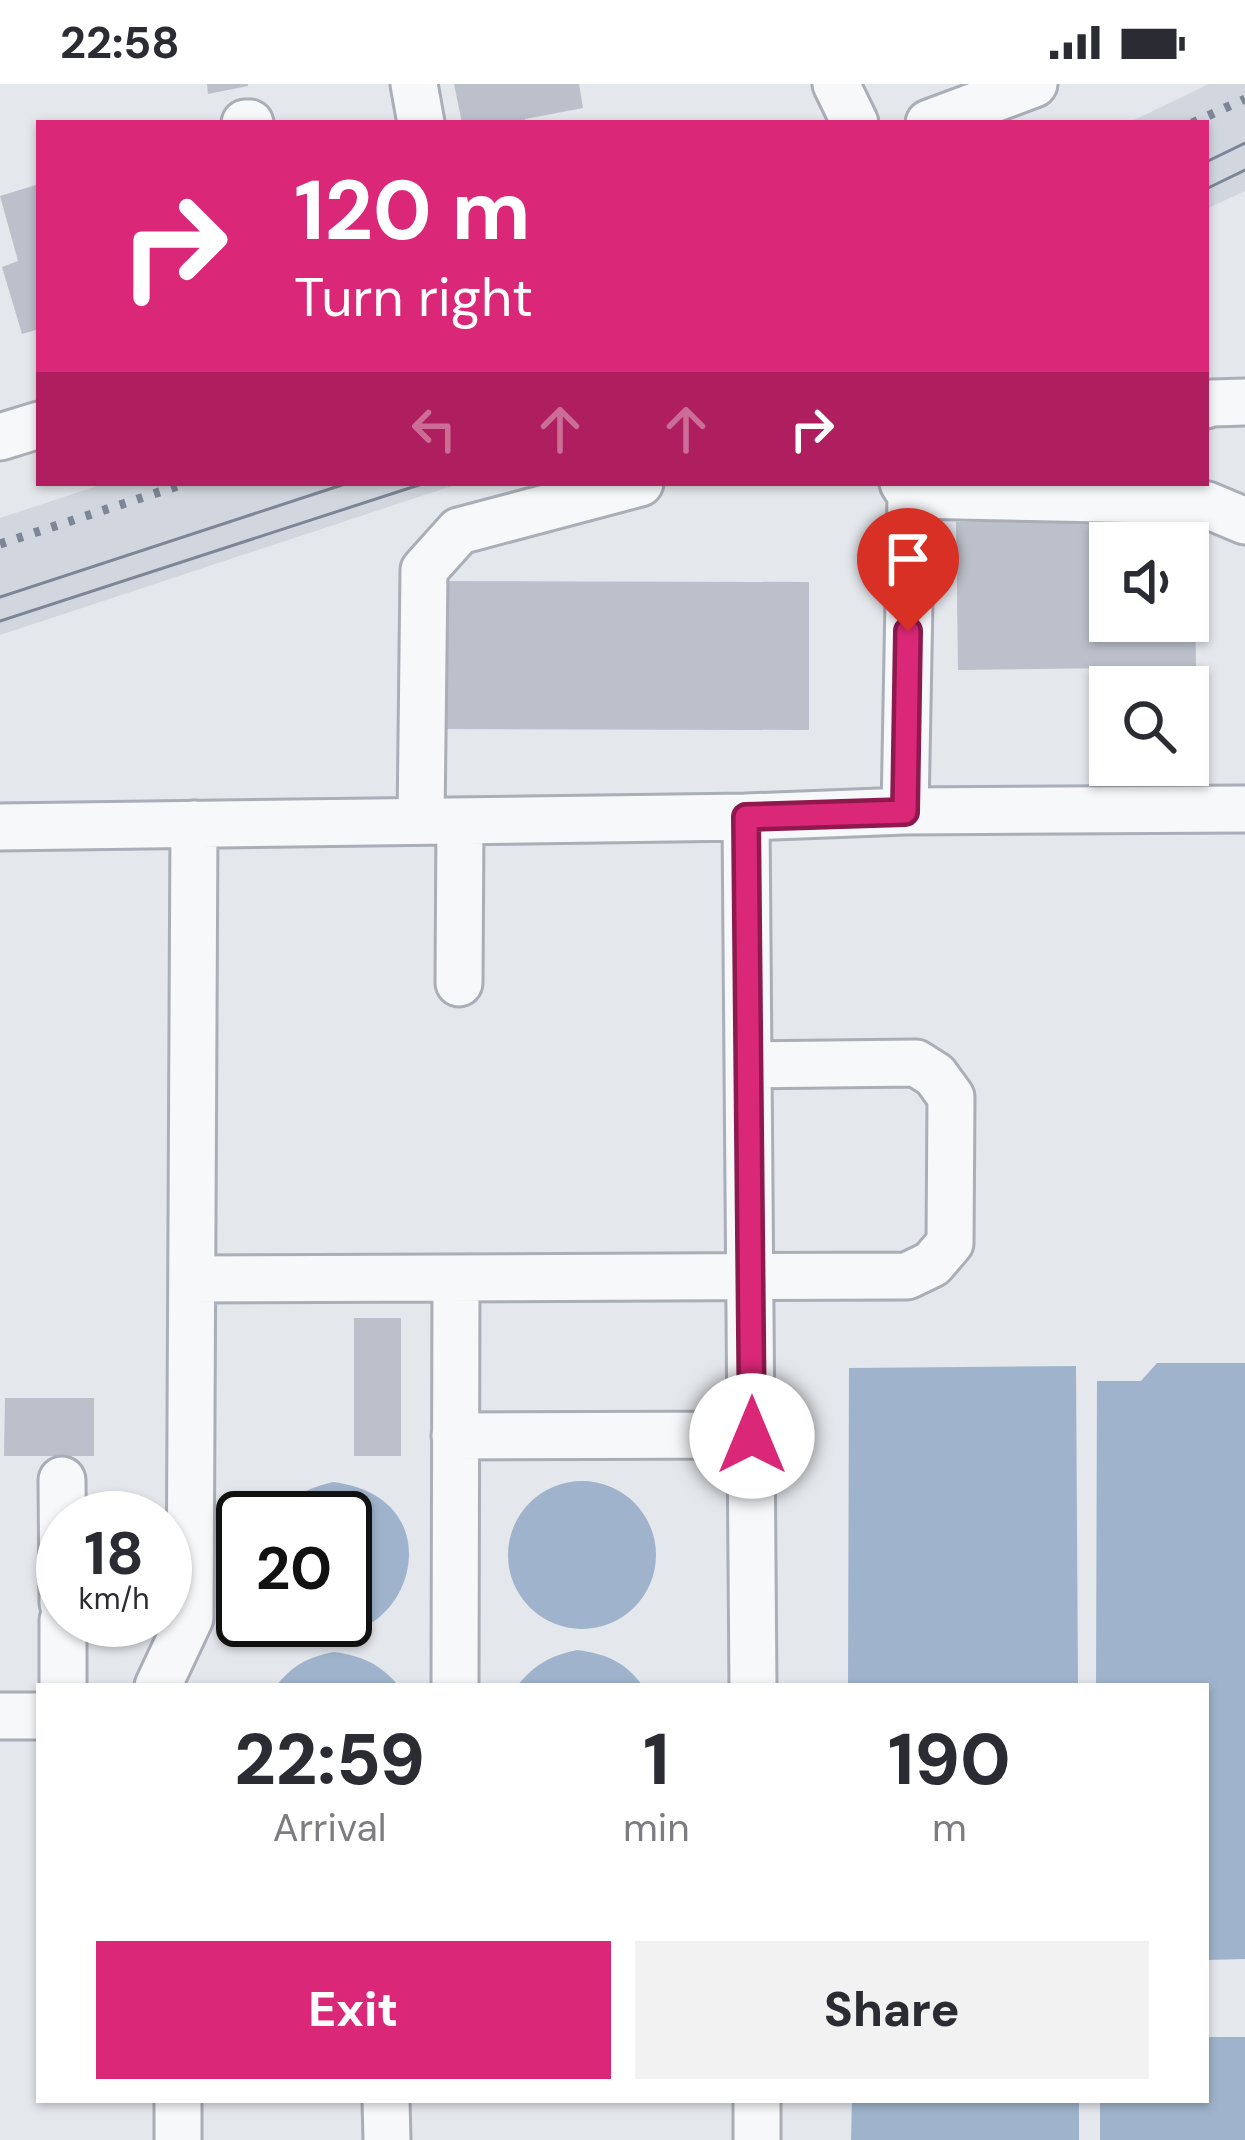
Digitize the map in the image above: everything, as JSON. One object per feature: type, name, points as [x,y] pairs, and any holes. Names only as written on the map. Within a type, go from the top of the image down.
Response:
[{"type":"street","points":[[414,84],[420,120]]},
{"type":"street","points":[[836,84],[854,120]]},
{"type":"street","points":[[937,120],[1034,84]]},
{"type":"street","points":[[1209,404],[1245,402]]},
{"type":"street","points":[[0,437],[36,426]]},
{"type":"street","points":[[459,983],[441,821],[424,570],[459,531],[629,486]]},
{"type":"street","points":[[905,812],[907,489],[1149,492],[1207,505],[1245,521]]},
{"type":"street","points":[[0,827],[1245,808]]},
{"type":"street","points":[[746,817],[753,1683]]},
{"type":"street","points":[[159,1683],[190,1618],[194,824]]},
{"type":"street","points":[[192,1279],[908,1276],[932,1264],[950,1243],[951,1097],[935,1075],[916,1063],[748,1065]]},
{"type":"street","points":[[455,1683],[456,1278]]},
{"type":"street","points":[[455,1436],[752,1436]]},
{"type":"street","points":[[62,1480],[62,1491]]},
{"type":"street","points":[[63,1647],[64,1683]]},
{"type":"street","points":[[0,1716],[36,1716]]},
{"type":"street","points":[[178,2103],[178,2140]]},
{"type":"street","points":[[386,2103],[387,2140]]},
{"type":"street","points":[[757,2103],[757,2140]]},
{"type":"shaded area","points":[[1209,84],[1245,84],[1245,191],[1209,208],[1209,120],[1134,120]]},
{"type":"shaded area","points":[[97,486],[452,486],[0,635],[0,518]]},
{"type":"water","points":[[1157,1363],[1245,1363],[1245,1959],[1209,1960],[1209,1683],[1096,1683],[1097,1381],[1141,1381]]},
{"type":"water","points":[[1076,1366],[1078,1683],[848,1683],[849,1368]]},
{"type":"water","points":[[582,1481],[610,1487],[634,1503],[650,1527],[656,1555],[650,1583],[634,1607],[610,1623],[582,1629],[554,1623],[530,1607],[514,1583],[508,1555],[514,1527],[530,1503],[554,1487]]},
{"type":"water","points":[[333,1482],[360,1491],[306,1491]]},
{"type":"water","points":[[372,1495],[400,1520],[409,1550],[404,1581],[389,1608],[372,1621]]},
{"type":"water","points":[[577,1650],[597,1654],[614,1660],[640,1683],[520,1683],[559,1655]]},
{"type":"water","points":[[334,1652],[354,1656],[370,1662],[396,1683],[279,1683],[316,1656]]},
{"type":"water","points":[[1209,2037],[1245,2037],[1245,2140],[1100,2140],[1100,2103],[1209,2103]]},
{"type":"water","points":[[852,2103],[1079,2103],[1079,2140],[851,2140]]},
{"type":"building","points":[[207,84],[248,84],[248,86],[208,94]]},
{"type":"building","points":[[454,84],[579,84],[583,108],[525,120],[461,120]]},
{"type":"building","points":[[36,185],[36,330],[22,334],[2,267],[18,261],[0,196]]},
{"type":"building","points":[[1194,519],[1089,522],[1089,642],[1196,642],[1196,666],[958,670],[956,522]]},
{"type":"building","points":[[443,581],[809,582],[809,730],[443,729]]},
{"type":"building","points":[[354,1318],[401,1318],[401,1456],[354,1456]]},
{"type":"building","points":[[5,1398],[94,1398],[94,1456],[4,1456]]},
{"type":"tram line","points":[[1209,161],[1245,143]]},
{"type":"tram line","points":[[1209,188],[1245,170]]},
{"type":"tram line","points":[[0,597],[339,486]]},
{"type":"tram line","points":[[0,621],[416,486]]},
{"type":"railway","points":[[1199,120],[1245,99]]},
{"type":"railway","points":[[0,544],[178,486]]},
{"type":"route","points":[[752,1436],[746,817],[905,812],[908,631]]}]
